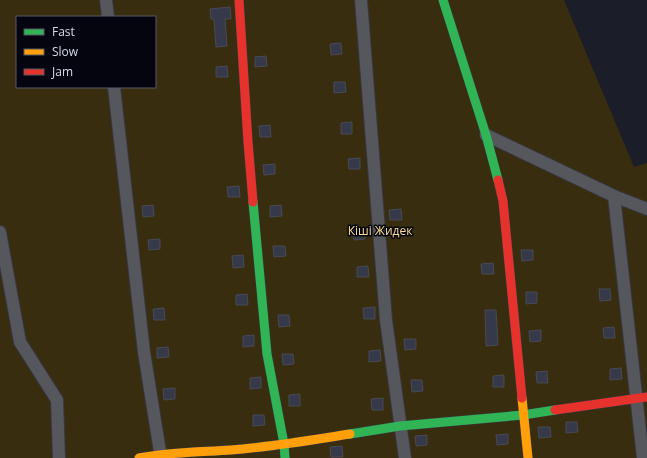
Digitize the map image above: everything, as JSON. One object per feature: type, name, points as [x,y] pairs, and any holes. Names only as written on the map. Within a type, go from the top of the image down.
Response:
[{"type":"street","points":[[106,0],[108,16]]},
{"type":"street","points":[[239,0],[248,142],[267,354],[284,444],[285,458]]},
{"type":"street","points":[[361,0],[386,320],[405,458]]},
{"type":"street","points":[[443,0],[486,135],[503,201],[528,458]]},
{"type":"street","points":[[114,88],[144,352],[161,456]]},
{"type":"street","points":[[486,135],[614,196],[647,209]]},
{"type":"street","points":[[614,196],[642,398],[643,458]]},
{"type":"street","points":[[1,240],[20,342],[57,400],[58,458]]},
{"type":"street","points":[[139,458],[284,444],[400,426],[523,415],[642,398]]},
{"type":"green space","name":"Кіші Жидек","points":[[0,0],[564,0],[634,167],[647,163],[647,458],[0,458]]},
{"type":"building","points":[[230,7],[231,19],[225,19],[227,46],[216,47],[214,19],[211,19],[210,9]]},
{"type":"building","points":[[341,43],[342,54],[331,55],[330,44]]},
{"type":"building","points":[[266,56],[267,66],[255,67],[255,57]]},
{"type":"building","points":[[227,66],[228,77],[216,77],[216,67]]},
{"type":"building","points":[[334,82],[345,82],[346,92],[334,93]]},
{"type":"building","points":[[352,122],[352,134],[341,134],[341,123]]},
{"type":"building","points":[[270,125],[271,137],[260,137],[259,126]]},
{"type":"building","points":[[360,158],[360,169],[349,169],[348,159]]},
{"type":"building","points":[[275,164],[275,174],[264,175],[263,165]]},
{"type":"building","points":[[239,186],[240,197],[228,197],[227,187]]},
{"type":"building","points":[[153,205],[154,216],[143,217],[142,206]]},
{"type":"building","points":[[281,205],[282,216],[270,217],[270,206]]},
{"type":"building","points":[[401,209],[402,220],[390,220],[389,210]]},
{"type":"building","points":[[353,228],[364,228],[365,239],[354,240]]},
{"type":"building","points":[[160,239],[160,249],[149,250],[148,240]]},
{"type":"building","points":[[273,246],[285,246],[286,256],[274,257]]},
{"type":"building","points":[[521,250],[533,250],[533,260],[522,261]]},
{"type":"building","points":[[243,255],[244,267],[233,268],[232,256]]},
{"type":"building","points":[[493,263],[494,274],[482,274],[481,264]]},
{"type":"building","points":[[368,266],[369,277],[357,277],[357,267]]},
{"type":"building","points":[[599,289],[610,289],[611,300],[600,301]]},
{"type":"building","points":[[526,292],[537,292],[537,303],[526,304]]},
{"type":"building","points":[[247,294],[248,305],[236,305],[236,295]]},
{"type":"building","points":[[375,307],[375,319],[364,319],[363,308]]},
{"type":"building","points":[[164,308],[165,320],[154,320],[153,309]]},
{"type":"building","points":[[485,310],[496,310],[498,345],[486,346]]},
{"type":"building","points":[[278,315],[289,315],[290,326],[279,327]]},
{"type":"building","points":[[614,327],[615,338],[604,338],[603,328]]},
{"type":"building","points":[[541,330],[541,341],[530,342],[529,331]]},
{"type":"building","points":[[254,335],[254,346],[243,347],[243,336]]},
{"type":"building","points":[[404,339],[416,339],[416,349],[405,350]]},
{"type":"building","points":[[168,347],[169,357],[157,358],[157,348]]},
{"type":"building","points":[[380,350],[381,361],[369,362],[369,351]]},
{"type":"building","points":[[282,354],[293,354],[294,364],[283,365]]},
{"type":"building","points":[[621,368],[622,379],[610,380],[610,369]]},
{"type":"building","points":[[547,371],[548,383],[537,383],[536,372]]},
{"type":"building","points":[[504,375],[504,387],[493,387],[493,376]]},
{"type":"building","points":[[261,377],[261,388],[250,389],[250,378]]},
{"type":"building","points":[[411,380],[422,380],[423,391],[412,392]]},
{"type":"building","points":[[175,388],[175,399],[164,400],[163,389]]},
{"type":"building","points":[[300,394],[300,406],[289,406],[289,395]]},
{"type":"building","points":[[383,398],[383,410],[372,410],[371,399]]},
{"type":"building","points":[[253,415],[264,415],[265,425],[253,426]]},
{"type":"building","points":[[566,422],[577,422],[578,432],[566,433]]},
{"type":"building","points":[[538,427],[550,427],[551,437],[539,438]]},
{"type":"building","points":[[508,434],[508,444],[497,445],[496,435]]},
{"type":"building","points":[[427,435],[427,445],[416,446],[415,436]]},
{"type":"building","points":[[342,446],[343,457],[331,457],[330,447]]},
{"type":"traffic: fast","points":[[443,0],[486,135],[498,180]]},
{"type":"traffic: fast","points":[[253,202],[267,354],[284,444],[285,458]]},
{"type":"traffic: fast","points":[[350,434],[400,426],[523,415],[555,410]]},
{"type":"traffic: slow","points":[[522,398],[528,458]]},
{"type":"traffic: slow","points":[[139,458],[174,453],[261,447],[350,434]]},
{"type":"traffic: jam","points":[[239,0],[253,202]]},
{"type":"traffic: jam","points":[[498,180],[503,201],[522,398]]},
{"type":"traffic: jam","points":[[555,410],[647,397]]}]
